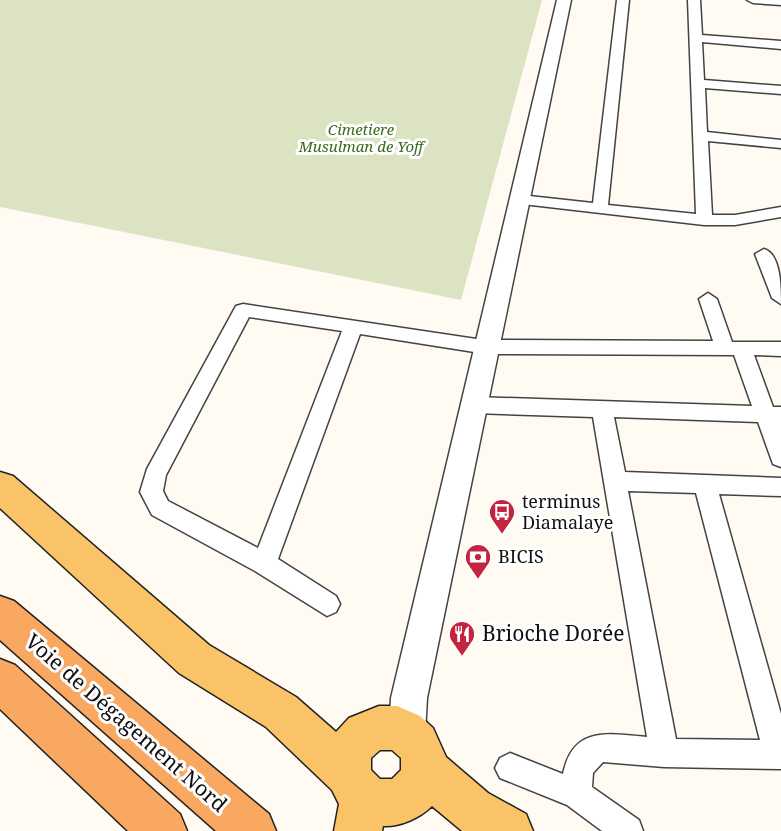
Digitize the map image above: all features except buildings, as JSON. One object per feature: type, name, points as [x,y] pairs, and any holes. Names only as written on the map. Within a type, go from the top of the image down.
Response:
[{"type":"highway","name":"Voie de Dégagement Nord","points":[[0,614],[252,831]]},
{"type":"highway","points":[[0,680],[163,831]]},
{"type":"main road","points":[[0,486],[194,659],[384,773],[490,821]]},
{"type":"street","points":[[384,773],[474,405],[564,0]]},
{"type":"street","points":[[600,208],[623,0]]},
{"type":"street","points":[[693,0],[704,220]]},
{"type":"street","points":[[753,0],[781,2]]},
{"type":"street","points":[[695,38],[781,45]]},
{"type":"street","points":[[698,84],[781,90]]},
{"type":"street","points":[[700,136],[781,144]]},
{"type":"street","points":[[519,200],[704,220],[735,220],[781,212]]},
{"type":"street","points":[[764,254],[781,298]]},
{"type":"street","points":[[708,299],[733,348],[773,414],[781,458]]},
{"type":"street","points":[[327,604],[264,563],[160,508],[151,492],[155,475],[243,310],[487,346],[781,349]]},
{"type":"street","points":[[264,563],[354,326]]},
{"type":"street","points":[[474,405],[773,414]]},
{"type":"street","points":[[602,409],[664,753]]},
{"type":"street","points":[[615,481],[781,487]]},
{"type":"street","points":[[577,794],[578,771],[586,756],[600,747],[664,753],[779,755],[705,484]]},
{"type":"street","points":[[510,768],[577,794],[628,831]]},
{"type":"green space","name":"Cimetiere Musulman de Yoff","points":[[0,0],[542,0],[461,300],[0,207]]},
{"type":"place","name":"terminus Diamalaye","points":[[502,535]]},
{"type":"place","name":"BICIS","points":[[478,580]]},
{"type":"place","name":"Brioche Dorée","points":[[462,657]]}]
